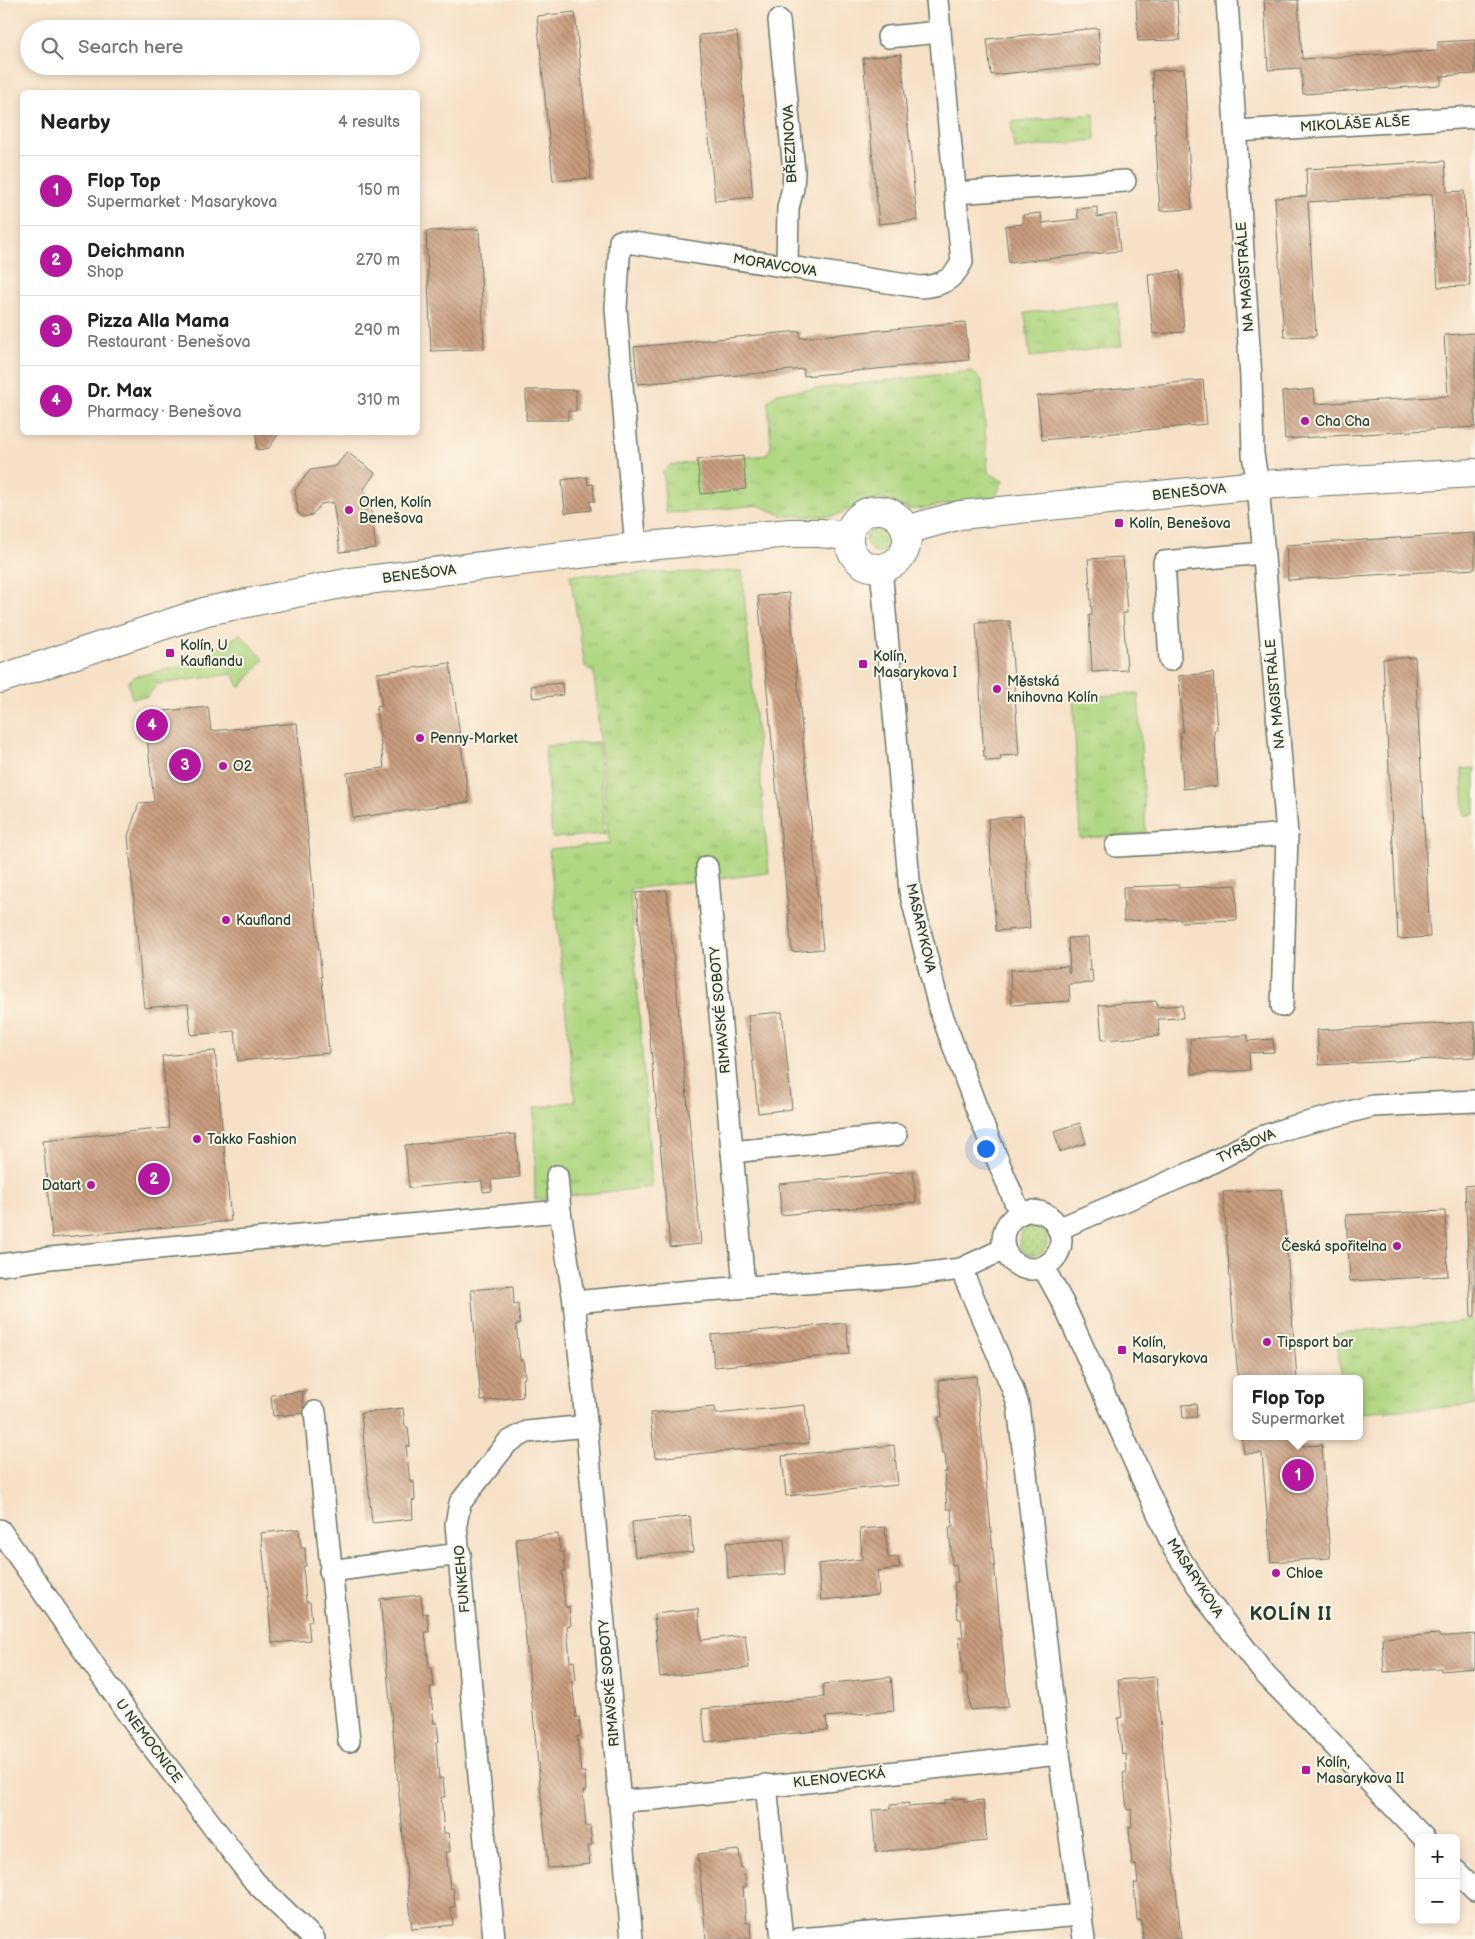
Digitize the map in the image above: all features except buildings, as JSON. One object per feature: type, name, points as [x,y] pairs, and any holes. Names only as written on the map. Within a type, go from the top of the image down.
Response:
[{"type":"street","name":"MORAVCOVA","points":[[636,547],[616,308],[620,241],[920,286],[935,286],[948,280],[957,271],[962,262],[937,0]]},
{"type":"street","name":"NA MAGISTRÁLE","points":[[1228,0],[1250,368],[1253,454],[1258,485],[1287,834],[1282,1006]]},
{"type":"street","name":"BŘEZINOVA","points":[[779,20],[794,171],[793,188],[788,208],[787,267]]},
{"type":"street","points":[[888,37],[940,32]]},
{"type":"street","name":"MIKOLÁŠE ALŠE","points":[[1236,131],[1475,117]]},
{"type":"street","points":[[955,193],[1125,182]]},
{"type":"street","name":"BENEŠOVA","points":[[906,530],[960,515],[1258,485],[1475,473]]},
{"type":"street","points":[[883,510],[903,522],[906,530],[906,547],[903,555],[889,566],[881,568],[864,564],[853,553],[849,536],[855,522],[867,512],[883,510]]},
{"type":"street","name":"BENEŠOVA","points":[[0,678],[207,610],[350,582],[636,547],[790,533],[812,532],[849,536]]},
{"type":"street","points":[[1170,660],[1164,562],[1264,553]]},
{"type":"street","name":"MASARYKOVA","points":[[881,568],[910,891],[939,1007],[979,1115],[1020,1214]]},
{"type":"street","points":[[1116,846],[1287,834]]},
{"type":"street","name":"RIMAVSKÉ SOBOTY","points":[[707,867],[744,1287]]},
{"type":"street","name":"TYRŠOVA","points":[[1058,1229],[1195,1171],[1259,1138],[1291,1127],[1373,1106],[1475,1101]]},
{"type":"street","points":[[732,1152],[896,1135]]},
{"type":"street","points":[[557,1176],[560,1211],[574,1302],[586,1426]]},
{"type":"street","points":[[0,1265],[560,1211]]},
{"type":"street","points":[[1038,1212],[1047,1215],[1054,1221],[1058,1229],[1061,1238],[1057,1255],[1043,1267],[1034,1269],[1024,1268],[1009,1258],[1004,1249],[1003,1241],[1008,1225],[1020,1214],[1038,1212]]},
{"type":"street","points":[[574,1302],[744,1287],[905,1276],[961,1269],[1004,1249]]},
{"type":"street","name":"MASARYKOVA","points":[[1043,1267],[1067,1312],[1174,1549],[1207,1600],[1265,1674],[1420,1834]]},
{"type":"street","points":[[961,1269],[1012,1387],[1018,1406],[1059,1754],[1084,1939]]},
{"type":"street","points":[[315,1412],[349,1741]]},
{"type":"street","name":"RIMAVSKÉ SOBOTY","points":[[586,1426],[632,1939]]},
{"type":"street","name":"FUNKEHO","points":[[494,1939],[456,1524],[460,1503],[508,1442],[527,1432],[586,1426]]},
{"type":"street","name":"U NEMOCNICE","points":[[0,1530],[147,1740],[255,1882],[314,1939]]},
{"type":"street","points":[[330,1571],[460,1554]]},
{"type":"street","name":"KLENOVECKÁ","points":[[620,1801],[654,1799],[1059,1754]]},
{"type":"street","points":[[766,1786],[782,1939]]},
{"type":"street","points":[[1460,1876],[1475,1890]]},
{"type":"street","points":[[800,1939],[1081,1915]]},
{"type":"green space","points":[[1094,114],[1095,140],[1014,149],[1011,122]]},
{"type":"green space","points":[[1117,302],[1122,346],[1030,357],[1025,313]]},
{"type":"green space","points":[[972,371],[982,381],[988,472],[1003,481],[995,497],[918,509],[907,509],[891,501],[877,499],[834,516],[784,516],[758,505],[707,511],[666,513],[663,472],[670,465],[766,455],[771,447],[768,401],[777,393]]},
{"type":"green space","points":[[879,526],[888,530],[892,539],[888,548],[879,552],[870,548],[866,539],[870,530]]},
{"type":"green space","points":[[742,571],[769,873],[630,889],[652,1187],[535,1200],[534,1108],[575,1101],[549,849],[609,844],[594,673],[585,666],[570,575]]},
{"type":"green space","points":[[240,634],[264,659],[240,688],[233,674],[158,684],[147,697],[132,698],[128,682],[134,677],[197,662]]},
{"type":"green space","points":[[1138,693],[1146,834],[1080,838],[1073,698]]},
{"type":"green space","points":[[598,742],[605,834],[552,838],[545,746]]},
{"type":"green space","points":[[1475,768],[1475,814],[1464,815],[1462,769]]},
{"type":"green space","points":[[1033,1227],[1043,1231],[1047,1241],[1043,1251],[1033,1255],[1023,1251],[1019,1241],[1023,1231]]},
{"type":"green space","points":[[1475,1320],[1475,1405],[1363,1413],[1363,1375],[1341,1375],[1336,1333]]},
{"type":"place","name":"Cha Cha","points":[[1305,421]]},
{"type":"place","name":"Orlen, Kolín Benešova","points":[[349,510]]},
{"type":"place","name":"Kolín, Benešova","points":[[1119,523]]},
{"type":"place","name":"Kolín, U Kauflandu","points":[[170,653]]},
{"type":"place","name":"Kolín, Masarykova I","points":[[863,664]]},
{"type":"place","name":"Městská knihovna Kolín","points":[[997,689]]},
{"type":"place","name":"Dr. Max","points":[[152,725]]},
{"type":"place","name":"Penny-Market","points":[[420,738]]},
{"type":"place","name":"Pizza Alla Mama","points":[[185,765]]},
{"type":"place","name":"O2","points":[[223,766]]},
{"type":"place","name":"Kaufland","points":[[226,920]]},
{"type":"place","name":"Takko Fashion","points":[[197,1139]]},
{"type":"place","name":"Deichmann","points":[[154,1179]]},
{"type":"place","name":"Datart","points":[[91,1185]]},
{"type":"place","name":"Česká spořitelna","points":[[1397,1246]]},
{"type":"place","name":"Tipsport bar","points":[[1267,1342]]},
{"type":"place","name":"Kolín, Masarykova","points":[[1122,1350]]},
{"type":"place","name":"Flop Top","points":[[1298,1475]]},
{"type":"place","name":"Chloe","points":[[1276,1573]]},
{"type":"place","name":"Kolín, Masarykova II","points":[[1306,1770]]},
{"type":"district","name":"KOLÍN II","points":[[1291,1614]]}]
